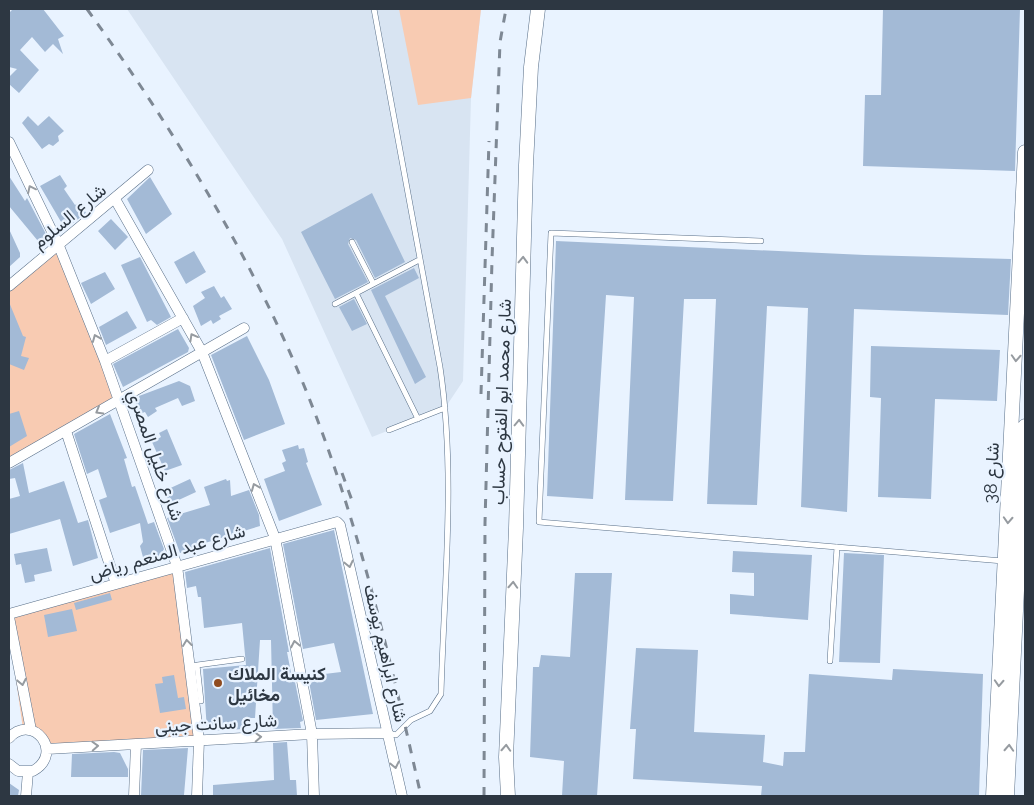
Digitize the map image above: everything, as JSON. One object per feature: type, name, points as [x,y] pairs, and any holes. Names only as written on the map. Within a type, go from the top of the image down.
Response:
[{"type":"street","name":"شارع محمد ابو الفتوح حساب","points":[[508,796],[506,757],[516,528],[526,165],[532,67],[538,9]]},
{"type":"street","name":"شارع خليل المصري","points":[[9,142],[59,246],[105,361],[120,399],[177,566],[193,665],[199,740],[197,796]]},
{"type":"street","name":"شارع 38","points":[[1007,796],[1021,428],[1025,152]]},
{"type":"street","name":"شارع السلوم","points":[[9,286],[148,170]]},
{"type":"street","points":[[115,199],[202,352],[275,538],[312,734],[314,796]]},
{"type":"street","points":[[105,361],[183,318]]},
{"type":"street","points":[[9,463],[244,328]]},
{"type":"street","name":"شارع 38","points":[[993,796],[1006,561],[1021,428]]},
{"type":"street","points":[[66,431],[116,584]]},
{"type":"street","name":"شارع عبد المنعم رياض","points":[[9,615],[333,521]]},
{"type":"street","name":"شارع ابراهيم يوسف","points":[[333,521],[340,525],[402,796]]},
{"type":"street","points":[[9,615],[31,730]]},
{"type":"street","points":[[9,738],[20,730],[31,730],[40,736],[47,749],[42,764],[28,772],[18,771],[9,764]]},
{"type":"street","name":"شارع سانت جينى","points":[[47,749],[312,734],[388,733]]},
{"type":"street","points":[[134,796],[136,744]]},
{"type":"street","points":[[26,796],[28,772]]},
{"type":"lane","points":[[374,9],[446,408],[448,462],[441,694],[430,711],[411,720],[396,735],[388,733]]},
{"type":"lane","points":[[761,241],[551,233],[539,522],[1006,561]]},
{"type":"lane","points":[[352,242],[373,283]]},
{"type":"lane","points":[[335,304],[420,260]]},
{"type":"lane","points":[[356,293],[418,419]]},
{"type":"lane","points":[[389,430],[446,408]]},
{"type":"lane","points":[[830,661],[837,547]]},
{"type":"lane","points":[[201,701],[193,665],[242,659]]},
{"type":"shaded area","points":[[127,9],[481,9],[471,98],[463,381],[445,408],[372,437],[282,239]]},
{"type":"shaded area","points":[[399,9],[481,9],[471,98],[418,105]]},
{"type":"shaded area","points":[[53,246],[119,396],[9,457],[9,281]]},
{"type":"shaded area","points":[[174,567],[199,740],[47,747],[44,740],[23,729],[9,631],[9,612]]},
{"type":"building","points":[[13,9],[43,9],[64,36],[58,39],[63,54],[53,44],[45,52],[32,37],[20,50],[39,70],[19,93],[9,84],[9,77],[17,69],[9,67],[9,13]]},
{"type":"building","points":[[883,9],[1020,9],[1015,171],[863,166],[865,95],[881,95]]},
{"type":"building","points":[[28,116],[38,126],[49,116],[64,131],[58,136],[59,141],[53,146],[49,144],[42,149],[22,123]]},
{"type":"building","points":[[60,175],[67,186],[64,189],[75,205],[80,202],[86,213],[64,227],[40,186]]},
{"type":"building","points":[[9,176],[25,201],[27,198],[46,234],[43,239],[38,241],[9,206]]},
{"type":"building","points":[[150,177],[172,214],[146,234],[127,199]]},
{"type":"building","points":[[372,193],[405,262],[375,278],[356,240],[350,238],[348,244],[368,282],[335,299],[301,232]]},
{"type":"building","points":[[111,219],[128,237],[115,250],[98,231]]},
{"type":"building","points":[[9,229],[20,257],[9,267]]},
{"type":"building","points":[[556,241],[865,255],[1011,259],[1008,315],[854,309],[847,512],[801,507],[808,308],[767,306],[757,505],[707,504],[716,299],[684,299],[673,501],[625,500],[634,297],[606,295],[593,499],[547,496]]},
{"type":"building","points":[[194,251],[206,272],[186,284],[174,262]]},
{"type":"building","points":[[140,257],[171,317],[157,325],[151,320],[147,322],[121,265]]},
{"type":"building","points":[[414,268],[419,278],[385,296],[426,377],[415,384],[371,290]]},
{"type":"building","points":[[105,272],[115,289],[91,304],[81,283]]},
{"type":"building","points":[[214,286],[221,298],[224,296],[232,309],[219,316],[221,319],[213,324],[211,320],[201,326],[193,306],[205,298],[201,292]]},
{"type":"building","points":[[354,299],[367,324],[352,331],[339,307]]},
{"type":"building","points":[[9,302],[23,336],[26,337],[21,356],[29,358],[24,370],[9,364]]},
{"type":"building","points":[[127,311],[137,328],[106,345],[99,327]]},
{"type":"building","points":[[178,329],[189,348],[188,352],[123,387],[113,364]]},
{"type":"building","points":[[247,336],[269,380],[285,424],[244,440],[211,355]]},
{"type":"building","points":[[871,346],[1000,350],[997,401],[935,399],[931,499],[878,497],[881,398],[870,397]]},
{"type":"building","points":[[179,381],[190,386],[195,401],[182,406],[178,398],[155,408],[157,411],[148,417],[145,412],[142,413],[135,402],[140,399],[139,396]]},
{"type":"building","points":[[19,411],[27,436],[9,447],[9,414]]},
{"type":"building","points":[[110,414],[127,458],[124,459],[132,487],[135,486],[148,524],[154,522],[164,549],[160,556],[144,561],[140,546],[143,542],[140,523],[110,533],[99,500],[107,497],[98,469],[87,474],[74,434]]},
{"type":"building","points":[[167,429],[182,465],[165,471],[152,442],[161,437],[159,433]]},
{"type":"building","points":[[298,445],[299,449],[304,448],[308,462],[306,463],[322,505],[279,521],[264,479],[285,471],[282,463],[286,461],[282,450]]},
{"type":"building","points":[[23,463],[29,493],[64,481],[78,523],[88,520],[98,558],[73,566],[60,519],[9,534],[9,499],[20,496],[15,478],[9,479],[9,470]]},
{"type":"building","points":[[190,479],[196,492],[170,504],[164,491]]},
{"type":"building","points":[[226,479],[227,481],[230,480],[231,496],[249,490],[259,515],[260,526],[180,553],[167,518],[210,505],[204,487]]},
{"type":"building","points":[[334,530],[373,714],[316,720],[308,676],[341,672],[334,643],[303,649],[283,544]]},
{"type":"building","points":[[47,548],[52,571],[34,575],[35,581],[25,583],[21,564],[16,565],[14,554]]},
{"type":"building","points":[[270,548],[289,652],[287,652],[303,721],[300,722],[301,728],[273,729],[271,640],[260,640],[255,718],[243,718],[244,729],[207,731],[203,669],[246,665],[242,623],[204,628],[201,597],[198,597],[196,586],[187,588],[185,572]]},
{"type":"building","points":[[733,551],[812,555],[808,620],[730,614],[730,594],[754,596],[754,573],[732,572]]},
{"type":"building","points":[[844,553],[884,555],[880,663],[839,662]]},
{"type":"building","points":[[575,573],[612,573],[597,796],[562,796],[564,761],[530,757],[533,667],[539,667],[541,655],[570,657]]},
{"type":"building","points":[[110,593],[112,600],[76,610],[74,603]]},
{"type":"building","points":[[72,609],[77,631],[48,637],[44,615]]},
{"type":"building","points":[[636,648],[698,650],[694,732],[765,735],[763,762],[783,766],[784,752],[805,752],[809,674],[892,680],[893,669],[983,674],[979,796],[761,796],[762,786],[633,779],[636,729],[630,729]]},
{"type":"building","points":[[174,675],[178,698],[184,697],[186,709],[160,713],[155,684],[163,683],[162,677]]},
{"type":"building","points":[[287,742],[290,780],[296,780],[297,796],[213,796],[213,785],[274,780],[273,743]]},
{"type":"building","points":[[188,748],[184,795],[141,796],[143,750]]},
{"type":"building","points":[[120,753],[128,769],[128,777],[71,777],[72,754]]},
{"type":"building","points":[[9,783],[19,790],[18,796],[9,796]]},
{"type":"railway","points":[[87,9],[154,106],[217,209],[273,315],[297,369],[335,470],[364,562],[400,702],[421,796]]},
{"type":"railway","points":[[484,796],[485,523],[492,260],[500,42],[506,9]]},
{"type":"railway","points":[[481,394],[489,141]]},
{"type":"railway","points":[[342,473],[354,506]]},
{"type":"place","name":"كنيسة الملاك مخائيل","points":[[218,683]]}]
